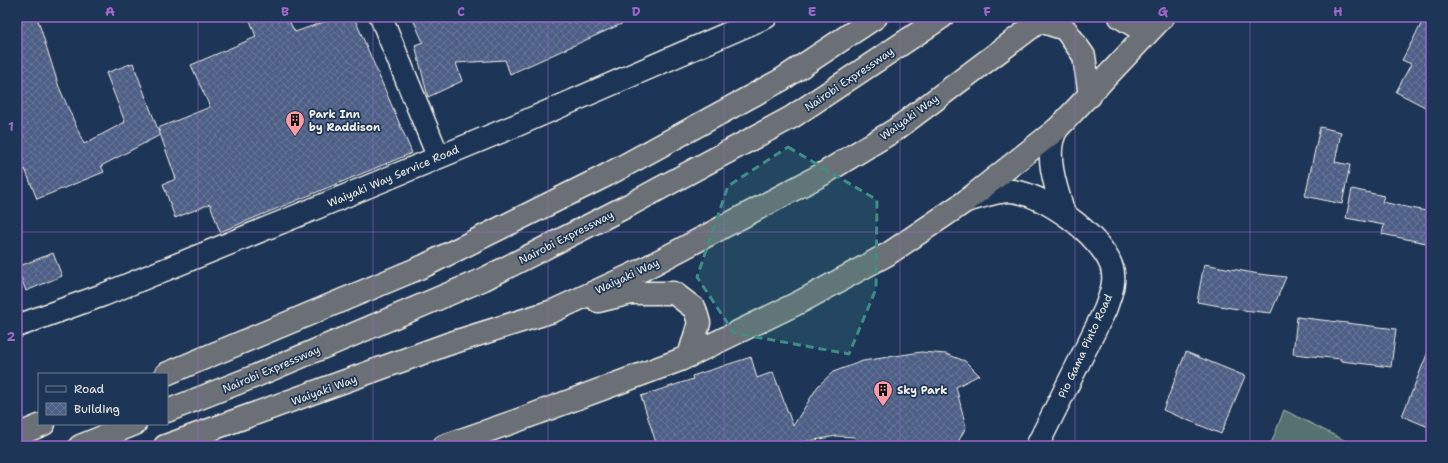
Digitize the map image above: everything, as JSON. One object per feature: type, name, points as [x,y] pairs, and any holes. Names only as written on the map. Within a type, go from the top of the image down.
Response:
[{"type":"highway","points":[[168,373],[424,266],[607,175],[781,80],[876,17]]},
{"type":"highway","name":"Nairobi Expressway","points":[[168,411],[260,374],[484,279],[632,204],[792,117],[942,17]]},
{"type":"highway","points":[[1120,17],[1135,26],[1160,17]]},
{"type":"highway","points":[[444,446],[516,421],[689,356],[800,302],[881,258],[966,201],[1057,129],[1090,96],[1163,17]]},
{"type":"highway","points":[[1043,19],[1065,29],[1084,56],[1090,96]]},
{"type":"highway","name":"Waiyaki Way","points":[[165,446],[448,344],[553,311],[642,270],[821,175],[895,130],[1043,19]]},
{"type":"highway","points":[[553,311],[631,293],[674,292],[695,309],[699,323],[689,356]]},
{"type":"highway","points":[[17,435],[42,425]]},
{"type":"highway","points":[[80,446],[133,425]]},
{"type":"street","points":[[381,17],[438,156]]},
{"type":"street","name":"Waiyaki Way Service Road","points":[[17,326],[102,295],[299,215],[438,156],[517,125],[766,17]]},
{"type":"street","name":"Pio Gama Pinto Road","points":[[1057,129],[1053,136],[1052,142],[1052,171],[1055,187],[1064,212]]},
{"type":"street","name":"Pio Gama Pinto Road","points":[[966,201],[1010,191],[1028,195],[1064,212],[1103,251],[1112,266],[1113,287],[1105,310],[1037,446]]},
{"type":"highlighted area","points":[[788,147],[877,200],[876,289],[849,354],[734,333],[697,277],[728,186]]},
{"type":"green space","points":[[1284,410],[1356,446],[1270,446]]},
{"type":"building","points":[[17,17],[37,17],[59,87],[84,144],[125,122],[106,73],[133,63],[160,135],[101,166],[104,172],[37,199],[25,169],[17,173]]},
{"type":"building","name":"Park Inn by Raddison","points":[[249,17],[287,17],[295,32],[338,17],[354,17],[412,153],[220,232],[210,204],[175,218],[163,184],[176,179],[158,128],[210,107],[191,65],[256,37]]},
{"type":"building","points":[[412,17],[637,17],[510,74],[505,60],[456,63],[462,81],[428,97],[415,45],[423,42]]},
{"type":"building","points":[[1425,17],[1431,17],[1431,110],[1396,92],[1411,64],[1402,60]]},
{"type":"building","points":[[1320,127],[1341,132],[1335,162],[1350,165],[1342,204],[1305,196]]},
{"type":"building","points":[[1352,189],[1384,196],[1382,202],[1431,212],[1431,244],[1382,234],[1384,225],[1346,218]]},
{"type":"building","points":[[53,253],[62,276],[26,291],[17,267]]},
{"type":"building","points":[[1204,264],[1259,274],[1286,277],[1271,313],[1243,310],[1197,302]]},
{"type":"building","points":[[1297,317],[1396,329],[1391,367],[1341,361],[1341,359],[1293,354]]},
{"type":"building","points":[[1430,347],[1431,348],[1431,428],[1402,416]]},
{"type":"building","points":[[921,352],[946,354],[965,361],[979,375],[956,387],[966,427],[956,446],[857,446],[855,437],[836,436],[783,446],[657,446],[641,396],[693,379],[692,376],[751,357],[757,378],[773,372],[793,426],[818,386],[833,372],[863,361]]},
{"type":"building","points":[[1186,352],[1245,376],[1221,434],[1163,410]]},
{"type":"place","name":"Park Inn by Raddison","points":[[295,137]]},
{"type":"place","name":"Sky Park","points":[[883,407]]}]
